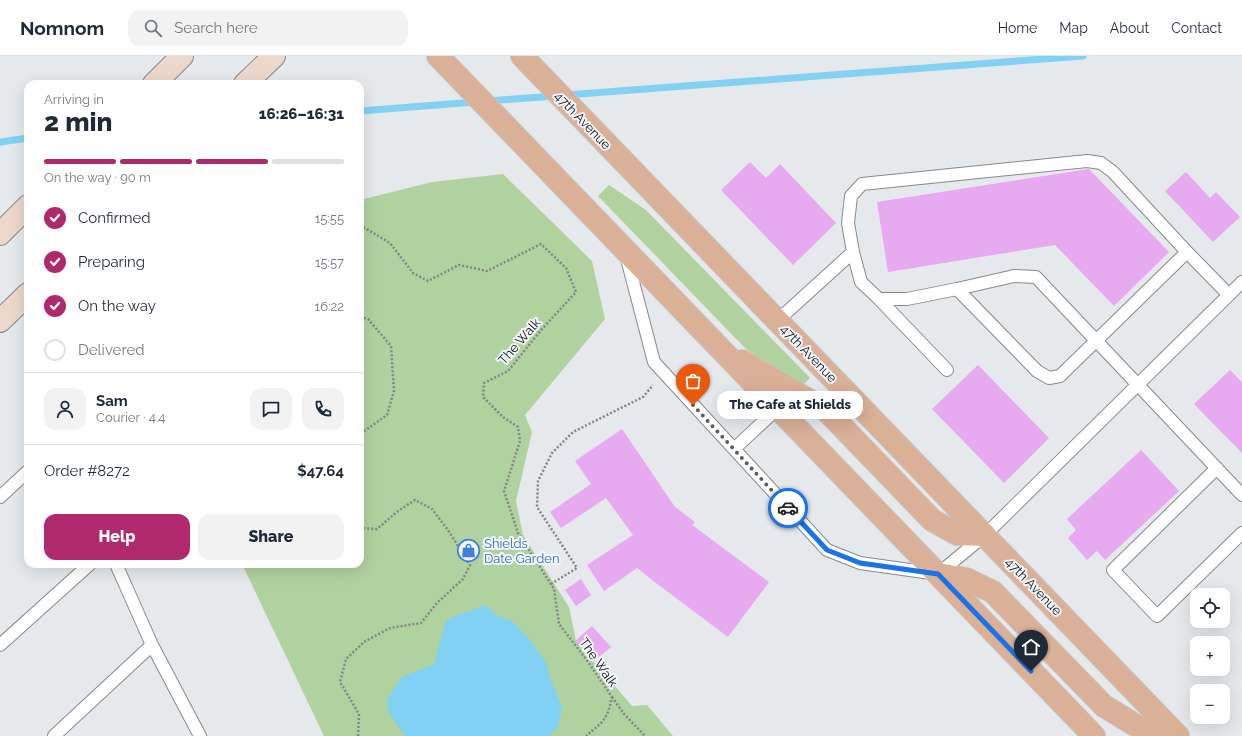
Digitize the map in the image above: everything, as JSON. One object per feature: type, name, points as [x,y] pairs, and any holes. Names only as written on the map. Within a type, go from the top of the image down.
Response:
[{"type":"main road","points":[[158,80],[182,56]]},
{"type":"main road","points":[[250,80],[274,56]]},
{"type":"main road","points":[[438,56],[1094,736]]},
{"type":"main road","name":"47th Avenue","points":[[522,56],[1178,736]]},
{"type":"main road","points":[[0,234],[24,210]]},
{"type":"main road","points":[[0,322],[24,298]]},
{"type":"main road","points":[[719,347],[826,410],[932,520],[957,534],[985,535]]},
{"type":"main road","points":[[938,574],[966,579],[993,592],[1104,706],[1153,736]]},
{"type":"lane","points":[[947,370],[861,282],[853,252],[848,222],[850,196],[862,184],[1087,161],[1101,163],[1113,172],[1229,295]]},
{"type":"lane","points":[[624,248],[654,362],[827,550],[860,563],[938,574],[985,535],[1242,282]]},
{"type":"lane","points":[[778,321],[853,252]]},
{"type":"lane","points":[[957,289],[1037,371],[1049,378],[1060,376],[1187,252]]},
{"type":"lane","points":[[879,299],[907,299],[1014,276],[1036,277],[1242,495]]},
{"type":"lane","points":[[734,449],[778,408]]},
{"type":"lane","points":[[1217,468],[1113,570],[1157,616],[1242,533]]},
{"type":"lane","points":[[0,497],[24,476]]},
{"type":"lane","points":[[0,645],[86,568]]},
{"type":"lane","points":[[118,568],[152,645],[199,736]]},
{"type":"lane","points":[[54,736],[152,645]]},
{"type":"path","name":"The Walk","points":[[364,227],[390,243],[413,273],[428,281],[458,265],[486,271],[541,244],[566,268],[576,292],[542,329],[508,371],[484,383],[483,397],[503,417],[518,427],[520,441],[504,491],[518,533],[554,589],[559,624],[586,659],[612,697],[609,711],[604,721],[586,736]]},
{"type":"path","points":[[364,318],[368,319],[391,346],[394,391],[387,415],[364,431]]},
{"type":"path","points":[[551,584],[577,568],[537,507],[538,481],[552,452],[573,432],[643,397],[663,372]]},
{"type":"path","points":[[358,736],[359,714],[340,682],[346,659],[364,642],[390,628],[421,623],[437,603],[463,579],[470,565],[448,530],[432,509],[415,500],[398,511],[377,529],[364,528]]},
{"type":"path","points":[[612,697],[624,714],[645,736]]},
{"type":"green space","points":[[503,174],[592,261],[605,319],[525,415],[532,432],[516,501],[523,535],[569,607],[576,641],[632,706],[647,705],[673,736],[324,736],[244,568],[364,568],[364,199],[432,182]]},
{"type":"green space","points":[[609,185],[646,210],[810,378],[803,385],[763,362],[745,348],[598,196]]},
{"type":"water","points":[[486,605],[497,616],[512,621],[527,636],[547,664],[550,678],[562,707],[558,727],[549,736],[405,736],[389,713],[387,700],[402,677],[434,663],[446,621],[454,616]]},
{"type":"building","points":[[750,162],[766,178],[780,164],[836,223],[793,265],[721,190]]},
{"type":"building","points":[[1089,169],[1169,252],[1114,306],[1055,245],[888,272],[877,202]]},
{"type":"building","points":[[1186,172],[1210,198],[1216,192],[1240,217],[1213,242],[1165,191]]},
{"type":"building","points":[[978,365],[1049,438],[1004,483],[932,409]]},
{"type":"building","points":[[1230,370],[1242,382],[1242,453],[1194,404]]},
{"type":"building","points":[[622,429],[675,507],[695,522],[692,525],[769,582],[728,637],[637,568],[604,591],[587,565],[633,535],[606,498],[561,528],[550,512],[591,484],[575,461]]},
{"type":"building","points":[[1141,450],[1179,491],[1105,560],[1097,551],[1087,560],[1068,538],[1076,530],[1067,519]]},
{"type":"building","points":[[581,579],[591,595],[576,606],[565,590]]},
{"type":"building","points":[[592,626],[611,647],[594,661],[575,641]]},
{"type":"waterway","points":[[566,95],[1083,56]]},
{"type":"waterway","points":[[488,101],[555,96]]},
{"type":"waterway","points":[[364,111],[475,102]]},
{"type":"waterway","points":[[0,142],[24,139]]},
{"type":"way so far","points":[[693,405],[788,508]]},
{"type":"place","name":"The Cafe at Shields","points":[[693,405]]},
{"type":"place","name":"Shields Date Garden","points":[[468,550]]},
{"type":"route","points":[[788,508],[827,550],[860,563],[938,574],[1031,671]]}]
